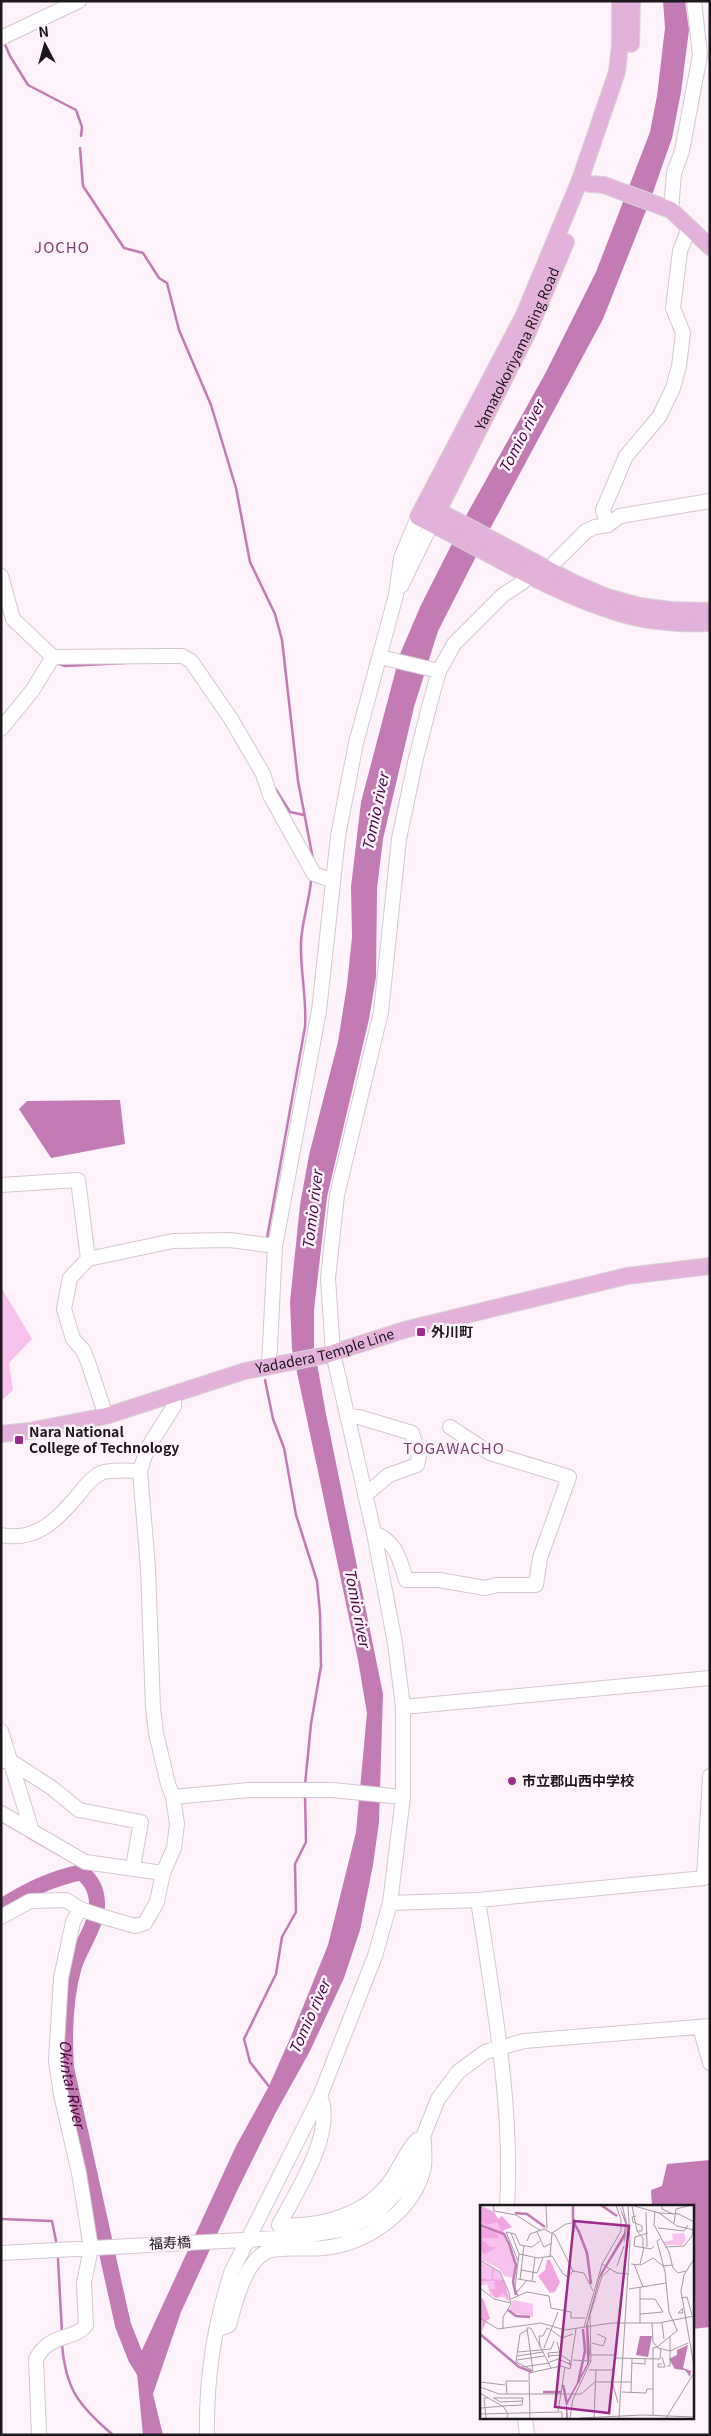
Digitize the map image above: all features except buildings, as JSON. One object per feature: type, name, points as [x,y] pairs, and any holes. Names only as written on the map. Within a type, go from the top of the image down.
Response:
[{"type":"main road","name":"Yamatokoriyama Ring Road","points":[[593,186],[617,72],[620,45],[620,1]]},
{"type":"main road","name":"Yamatokoriyama Ring Road","points":[[428,514],[524,315],[593,186],[620,103],[627,73],[633,19],[632,1]]},
{"type":"main road","points":[[593,186],[668,214],[686,225],[710,247]]},
{"type":"main road","points":[[428,514],[493,548],[565,592],[620,614],[669,622],[710,623]]},
{"type":"main road","points":[[493,548],[606,596],[632,604],[670,610],[710,611]]},
{"type":"main road","name":"Yadadera Temple Line","points":[[1,1434],[29,1431],[106,1416],[245,1371],[330,1354],[404,1330],[627,1276],[710,1266]]},
{"type":"street","points":[[3,37],[79,1]]},
{"type":"street","points":[[668,214],[674,173],[682,151],[700,55],[694,1]]},
{"type":"street","points":[[608,525],[603,510],[612,495],[623,461],[659,417],[672,388],[678,366],[683,333],[673,308],[680,251],[686,225]]},
{"type":"street","points":[[555,562],[586,531],[608,525],[620,516],[710,501]]},
{"type":"street","points":[[274,1365],[275,1246],[319,1011],[338,836],[356,743],[386,658],[401,558],[428,514]]},
{"type":"street","points":[[1,576],[13,619],[53,657],[182,656],[191,661],[231,719],[263,774],[270,795],[314,874],[333,881]]},
{"type":"street","points":[[207,2435],[206,2393],[216,2330],[231,2273],[320,2096],[375,1956],[390,1904],[403,1707],[395,1643],[374,1533],[347,1416],[330,1354],[328,1278],[337,1195],[377,1037],[399,839],[416,758],[439,671],[454,644],[503,595],[523,582]]},
{"type":"street","points":[[1,729],[32,691],[53,657]]},
{"type":"street","points":[[386,658],[439,671]]},
{"type":"street","points":[[1,1186],[78,1180],[88,1259]]},
{"type":"street","points":[[106,1416],[88,1362],[83,1350],[73,1339],[64,1309],[70,1278],[88,1259],[173,1241],[230,1240],[275,1246]]},
{"type":"street","points":[[1,1917],[30,1901],[46,1899],[66,1900],[85,1911],[135,1926],[145,1923],[157,1902],[163,1872],[174,1848],[177,1824],[173,1797],[156,1733],[148,1568],[140,1471],[147,1449],[174,1406],[174,1394]]},
{"type":"street","points":[[347,1416],[358,1416],[412,1433],[419,1456],[417,1465],[389,1475],[365,1495]]},
{"type":"street","points":[[374,1533],[383,1536],[395,1548],[406,1580],[439,1580],[485,1588],[497,1585],[536,1585],[540,1558],[569,1477],[490,1453],[450,1428]]},
{"type":"street","points":[[1,1535],[24,1536],[36,1534],[46,1528],[62,1514],[89,1481],[102,1472],[140,1471]]},
{"type":"street","points":[[403,1707],[710,1678]]},
{"type":"street","points":[[1,1731],[5,1760],[31,1828]]},
{"type":"street","points":[[5,1760],[52,1788],[79,1810],[141,1822],[133,1867]]},
{"type":"street","points":[[390,1904],[478,1900],[704,1878],[710,1776]]},
{"type":"street","points":[[173,1797],[249,1790],[343,1791],[398,1796]]},
{"type":"street","points":[[1,1812],[31,1828],[50,1842],[85,1862],[163,1872]]},
{"type":"street","points":[[478,1900],[500,2047],[508,2156],[507,2205]]},
{"type":"street","points":[[39,2435],[36,2359],[40,2351],[61,2336],[82,2330],[86,2324],[84,2283],[91,2248],[79,2173],[61,2096],[56,2061],[61,1978],[73,1922],[85,1911]]},
{"type":"street","points":[[705,2027],[710,2063]]},
{"type":"street","name":"福寿橋","points":[[1,2253],[324,2234],[347,2229],[367,2220],[383,2208],[398,2191],[407,2177],[438,2099],[458,2072],[485,2052],[524,2041],[705,2027]]},
{"type":"street","points":[[320,2096],[325,2106],[315,2155],[279,2225],[326,2222],[363,2206],[392,2180],[406,2153],[424,2132]]},
{"type":"street","points":[[216,2330],[229,2325],[239,2291],[254,2262],[267,2251],[324,2248],[340,2245],[373,2232],[399,2210],[419,2182],[424,2166],[424,2132]]},
{"type":"street","points":[[526,2418],[527,2435]]},
{"type":"shaded area","points":[[1,1287],[32,1339],[9,1363],[13,1390],[1,1401]]},
{"type":"water","name":"Tomio river","points":[[663,1],[685,1],[689,30],[681,92],[672,138],[651,198],[603,319],[491,527],[438,631],[414,707],[383,839],[377,889],[376,977],[369,1019],[327,1197],[314,1310],[314,1347],[326,1414],[383,1694],[379,1822],[373,1865],[360,1930],[344,1978],[310,2051],[275,2114],[181,2312],[153,2394],[163,2435],[143,2435],[136,2363],[236,2146],[269,2086],[292,2034],[328,1945],[356,1832],[367,1713],[358,1660],[292,1349],[290,1302],[300,1205],[309,1155],[338,1042],[347,985],[352,937],[351,887],[361,802],[400,654],[421,605],[467,514],[546,372],[596,272],[650,132],[657,96],[665,28]]},
{"type":"water","points":[[120,1100],[125,1144],[51,1158],[19,1109],[27,1101]]},
{"type":"water","points":[[710,2160],[710,2327],[694,2329],[694,2205],[652,2205],[651,2190],[662,2186],[667,2164]]},
{"type":"waterway","points":[[4,42],[10,56],[28,85],[76,110],[82,127],[81,136]]},
{"type":"waterway","points":[[80,148],[83,186],[124,248],[143,253],[159,278],[167,283],[179,330],[211,405],[236,488],[250,562],[275,614],[282,640],[298,781],[313,859]]},
{"type":"waterway","points":[[56,663],[65,666],[125,663]]},
{"type":"waterway","points":[[275,788],[290,812],[304,815]]},
{"type":"waterway","points":[[267,1238],[305,1027],[301,942],[311,881]]},
{"type":"waterway","points":[[265,1380],[273,1419],[284,1448],[296,1515],[317,1581],[321,1666],[311,1724],[305,1785]]},
{"type":"waterway","points":[[271,2089],[250,2062],[244,2039],[276,1974],[282,1937],[296,1912],[295,1864],[306,1842],[305,1796]]},
{"type":"waterway","points":[[1,1821],[22,1833]]},
{"type":"waterway","points":[[28,1837],[65,1858]]},
{"type":"waterway","name":"Okintai River","points":[[78,1866],[82,1872]]},
{"type":"waterway","name":"Okintai River","points":[[1,1907],[40,1886],[82,1872],[94,1889],[97,1910],[74,1966],[67,2003],[65,2030],[66,2068],[123,2325],[136,2358],[149,2379]]},
{"type":"waterway","points":[[1,2219],[52,2221],[56,2241]]},
{"type":"waterway","points":[[58,2259],[62,2333]]},
{"type":"waterway","points":[[62,2343],[66,2373],[70,2385],[91,2415],[113,2435]]},
{"type":"place","name":"外川町","points":[[421,1332]]},
{"type":"place","name":"Nara National College of Technology","points":[[19,1440]]},
{"type":"place","name":"市立郡山西中学校","points":[[512,1781]]},
{"type":"district","name":"JOCHO","points":[[62,248]]},
{"type":"district","name":"TOGAWACHO","points":[[454,1449]]}]
